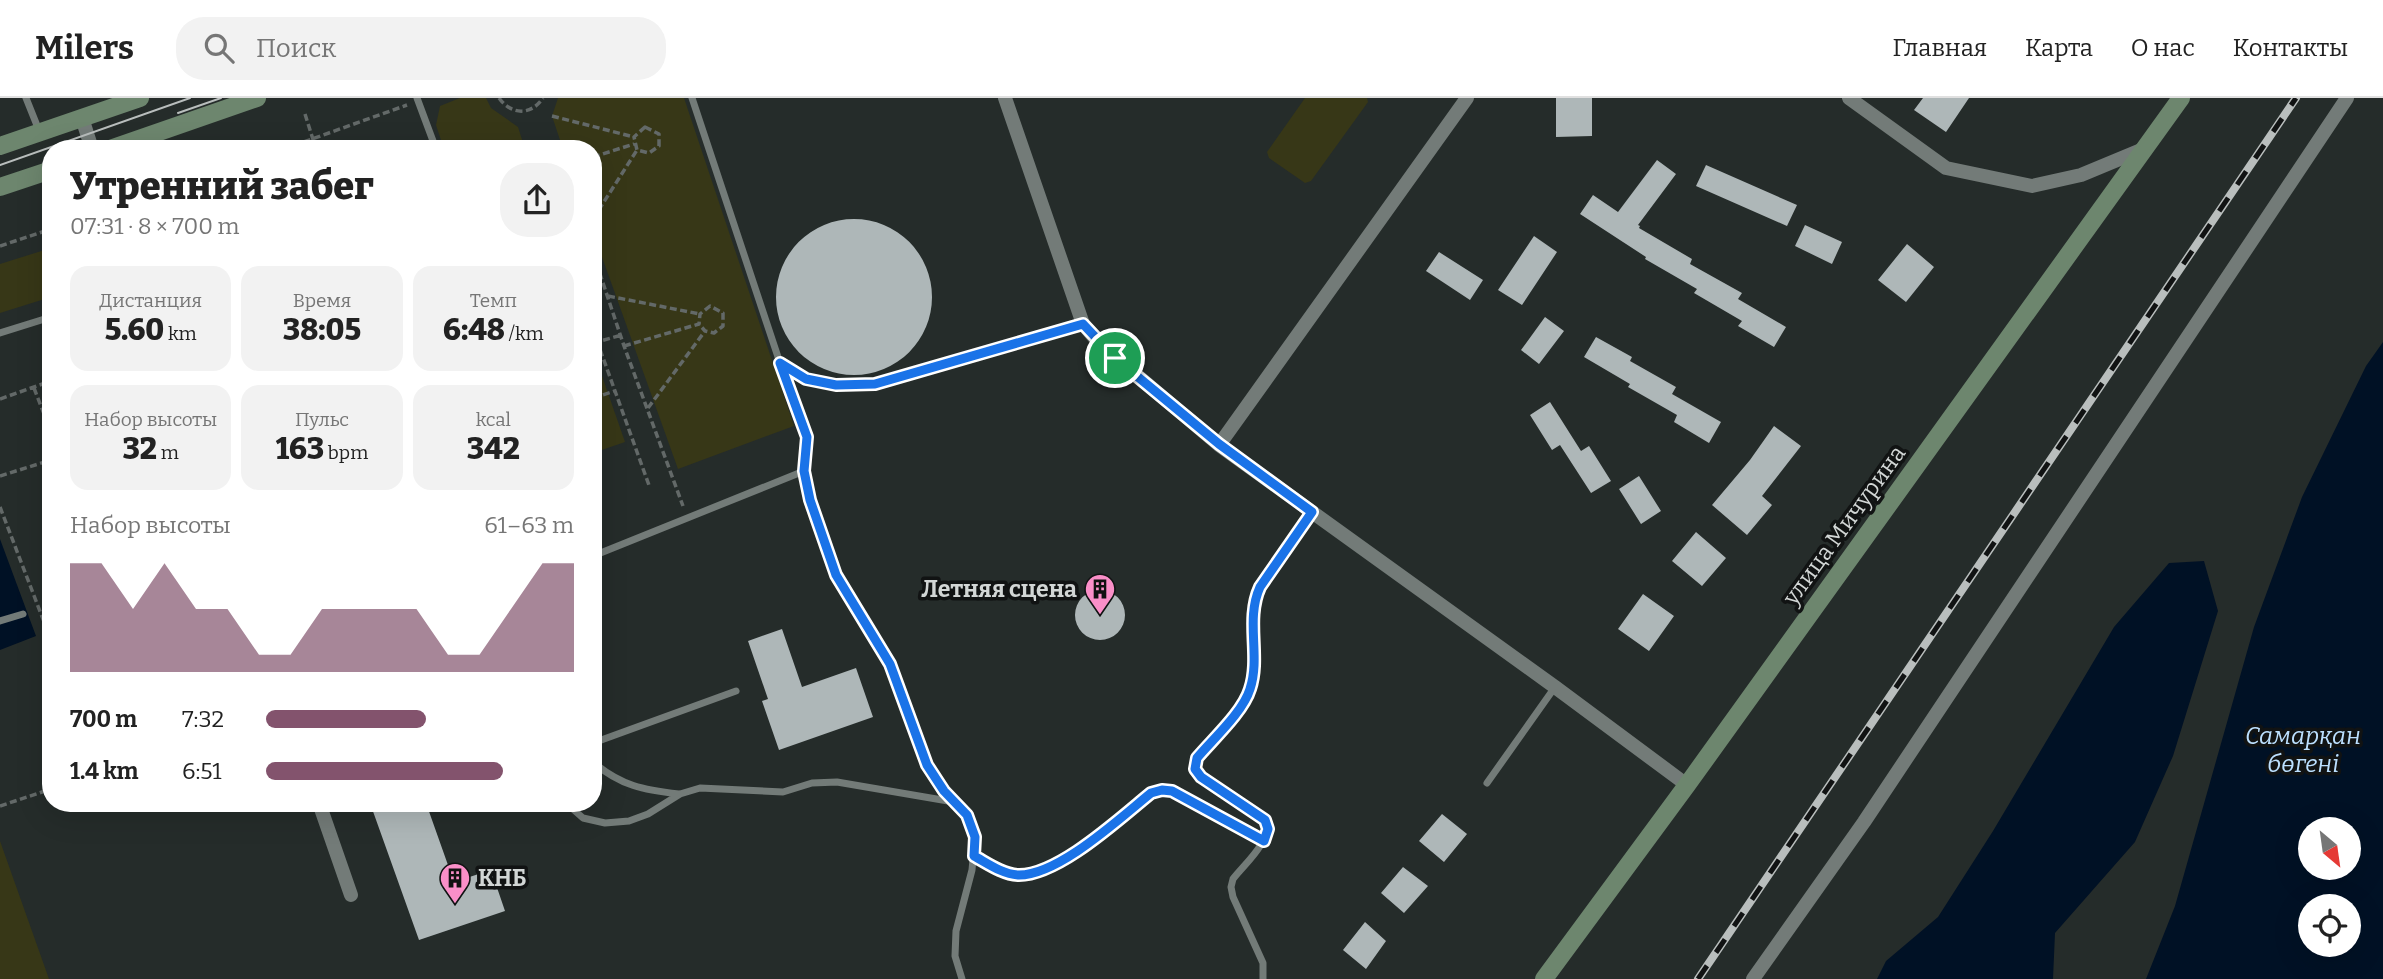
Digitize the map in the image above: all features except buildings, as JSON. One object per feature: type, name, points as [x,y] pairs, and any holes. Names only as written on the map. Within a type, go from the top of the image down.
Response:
[{"type":"main road","points":[[0,146],[140,98]]},
{"type":"main road","points":[[136,140],[257,98]]},
{"type":"main road","name":"улица Мичурина","points":[[1544,979],[2146,148],[2175,100]]},
{"type":"main road","points":[[0,187],[42,173]]},
{"type":"street","points":[[1005,98],[1083,324],[1115,358],[1219,444],[1555,687],[1686,786]]},
{"type":"street","points":[[1219,444],[1467,98]]},
{"type":"street","points":[[1849,98],[1946,168],[2032,186],[2081,175],[2146,148]]},
{"type":"street","points":[[1752,979],[1872,811],[2347,98]]},
{"type":"street","points":[[82,118],[89,140]]},
{"type":"street","points":[[322,812],[351,895]]},
{"type":"lane","points":[[26,98],[40,133]]},
{"type":"lane","points":[[417,98],[433,140]]},
{"type":"lane","points":[[692,98],[807,437],[804,471],[810,500],[836,575],[890,664],[927,765],[967,815],[975,837],[972,870],[956,931],[955,956],[962,979]]},
{"type":"lane","points":[[0,333],[42,320]]},
{"type":"lane","points":[[780,363],[806,379],[836,385],[875,384],[1083,324]]},
{"type":"lane","points":[[602,552],[804,471]]},
{"type":"lane","points":[[1263,979],[1263,963],[1231,887],[1233,879],[1264,841],[1268,829],[1265,820],[1201,777],[1195,769],[1197,758],[1241,706],[1250,690],[1253,675],[1254,601],[1260,587],[1312,512]]},
{"type":"lane","points":[[0,621],[23,614]]},
{"type":"lane","points":[[1486,783],[1555,687]]},
{"type":"lane","points":[[602,740],[736,691]]},
{"type":"lane","points":[[602,768],[621,782],[642,790],[680,794]]},
{"type":"lane","points":[[576,812],[583,818],[605,823],[629,821],[648,814],[680,794],[700,788],[783,792],[812,783],[837,782],[954,802]]},
{"type":"lane","points":[[974,856],[1006,873],[1020,875],[1035,872],[1064,860],[1151,793],[1162,790],[1172,791],[1264,841]]},
{"type":"path","points":[[499,98],[505,106],[521,112],[537,107],[543,98]]},
{"type":"path","points":[[310,140],[391,112]]},
{"type":"path","points":[[305,114],[313,139]]},
{"type":"path","points":[[552,116],[634,137]]},
{"type":"path","points":[[645,127],[659,134],[659,146],[649,153],[637,150],[634,144],[634,137],[645,127]]},
{"type":"path","points":[[602,154],[634,144]]},
{"type":"path","points":[[602,205],[637,150]]},
{"type":"path","points":[[0,246],[42,232]]},
{"type":"path","points":[[602,279],[687,518]]},
{"type":"path","points":[[608,296],[700,314]]},
{"type":"path","points":[[710,306],[723,313],[723,326],[714,333],[705,331],[699,324],[700,314],[710,306]]},
{"type":"path","points":[[624,346],[699,324]]},
{"type":"path","points":[[648,408],[705,331]]},
{"type":"path","points":[[602,341],[622,335]]},
{"type":"path","points":[[602,360],[650,488]]},
{"type":"path","points":[[0,398],[42,385]]},
{"type":"path","points":[[34,388],[42,409]]},
{"type":"path","points":[[602,395],[615,391]]},
{"type":"path","points":[[0,476],[42,463]]},
{"type":"path","points":[[0,507],[42,617]]},
{"type":"path","points":[[0,806],[42,792]]},
{"type":"shaded area","points":[[460,98],[486,98],[491,108],[518,127],[522,140],[441,140],[436,125],[440,106]]},
{"type":"shaded area","points":[[558,98],[684,98],[794,426],[678,469],[602,257],[602,140],[560,140],[552,116]]},
{"type":"shaded area","points":[[1305,98],[1367,98],[1368,102],[1311,181],[1305,183],[1269,158],[1267,152]]},
{"type":"shaded area","points":[[42,251],[42,300],[0,313],[0,264]]},
{"type":"shaded area","points":[[602,376],[625,442],[602,450]]},
{"type":"shaded area","points":[[0,841],[49,979],[0,979]]},
{"type":"water","name":"Самарқан бөгені","points":[[2383,342],[2383,979],[2146,979],[2175,906],[2254,627],[2302,497],[2366,366]]},
{"type":"water","points":[[0,539],[36,636],[0,650]]},
{"type":"water","name":"Самарқан бөгені","points":[[2204,561],[2218,611],[2173,756],[2135,842],[2055,933],[2053,979],[1877,979],[1886,961],[1938,917],[1993,831],[2114,627],[2169,563]]},
{"type":"tram line","points":[[71,140],[190,98]]},
{"type":"tram line","points":[[178,113],[221,98]]},
{"type":"tram line","points":[[0,165],[42,150]]},
{"type":"railway","points":[[1698,979],[2296,98]]},
{"type":"place","name":"Летняя сцена","points":[[1100,616]]},
{"type":"place","name":"КНБ","points":[[455,905]]},
{"type":"route","points":[[1083,324],[1115,358],[1219,444],[1312,512],[1260,587],[1254,601],[1253,675],[1250,690],[1241,706],[1197,758],[1195,769],[1201,777],[1265,820],[1268,829],[1264,841],[1172,791],[1162,790],[1151,793],[1064,860],[1035,872],[1020,875],[1006,873],[974,856],[975,837],[967,815],[944,791],[927,765],[890,664],[836,575],[810,500],[804,471],[807,437],[780,363],[806,379],[836,385],[875,384],[1083,324]]}]
